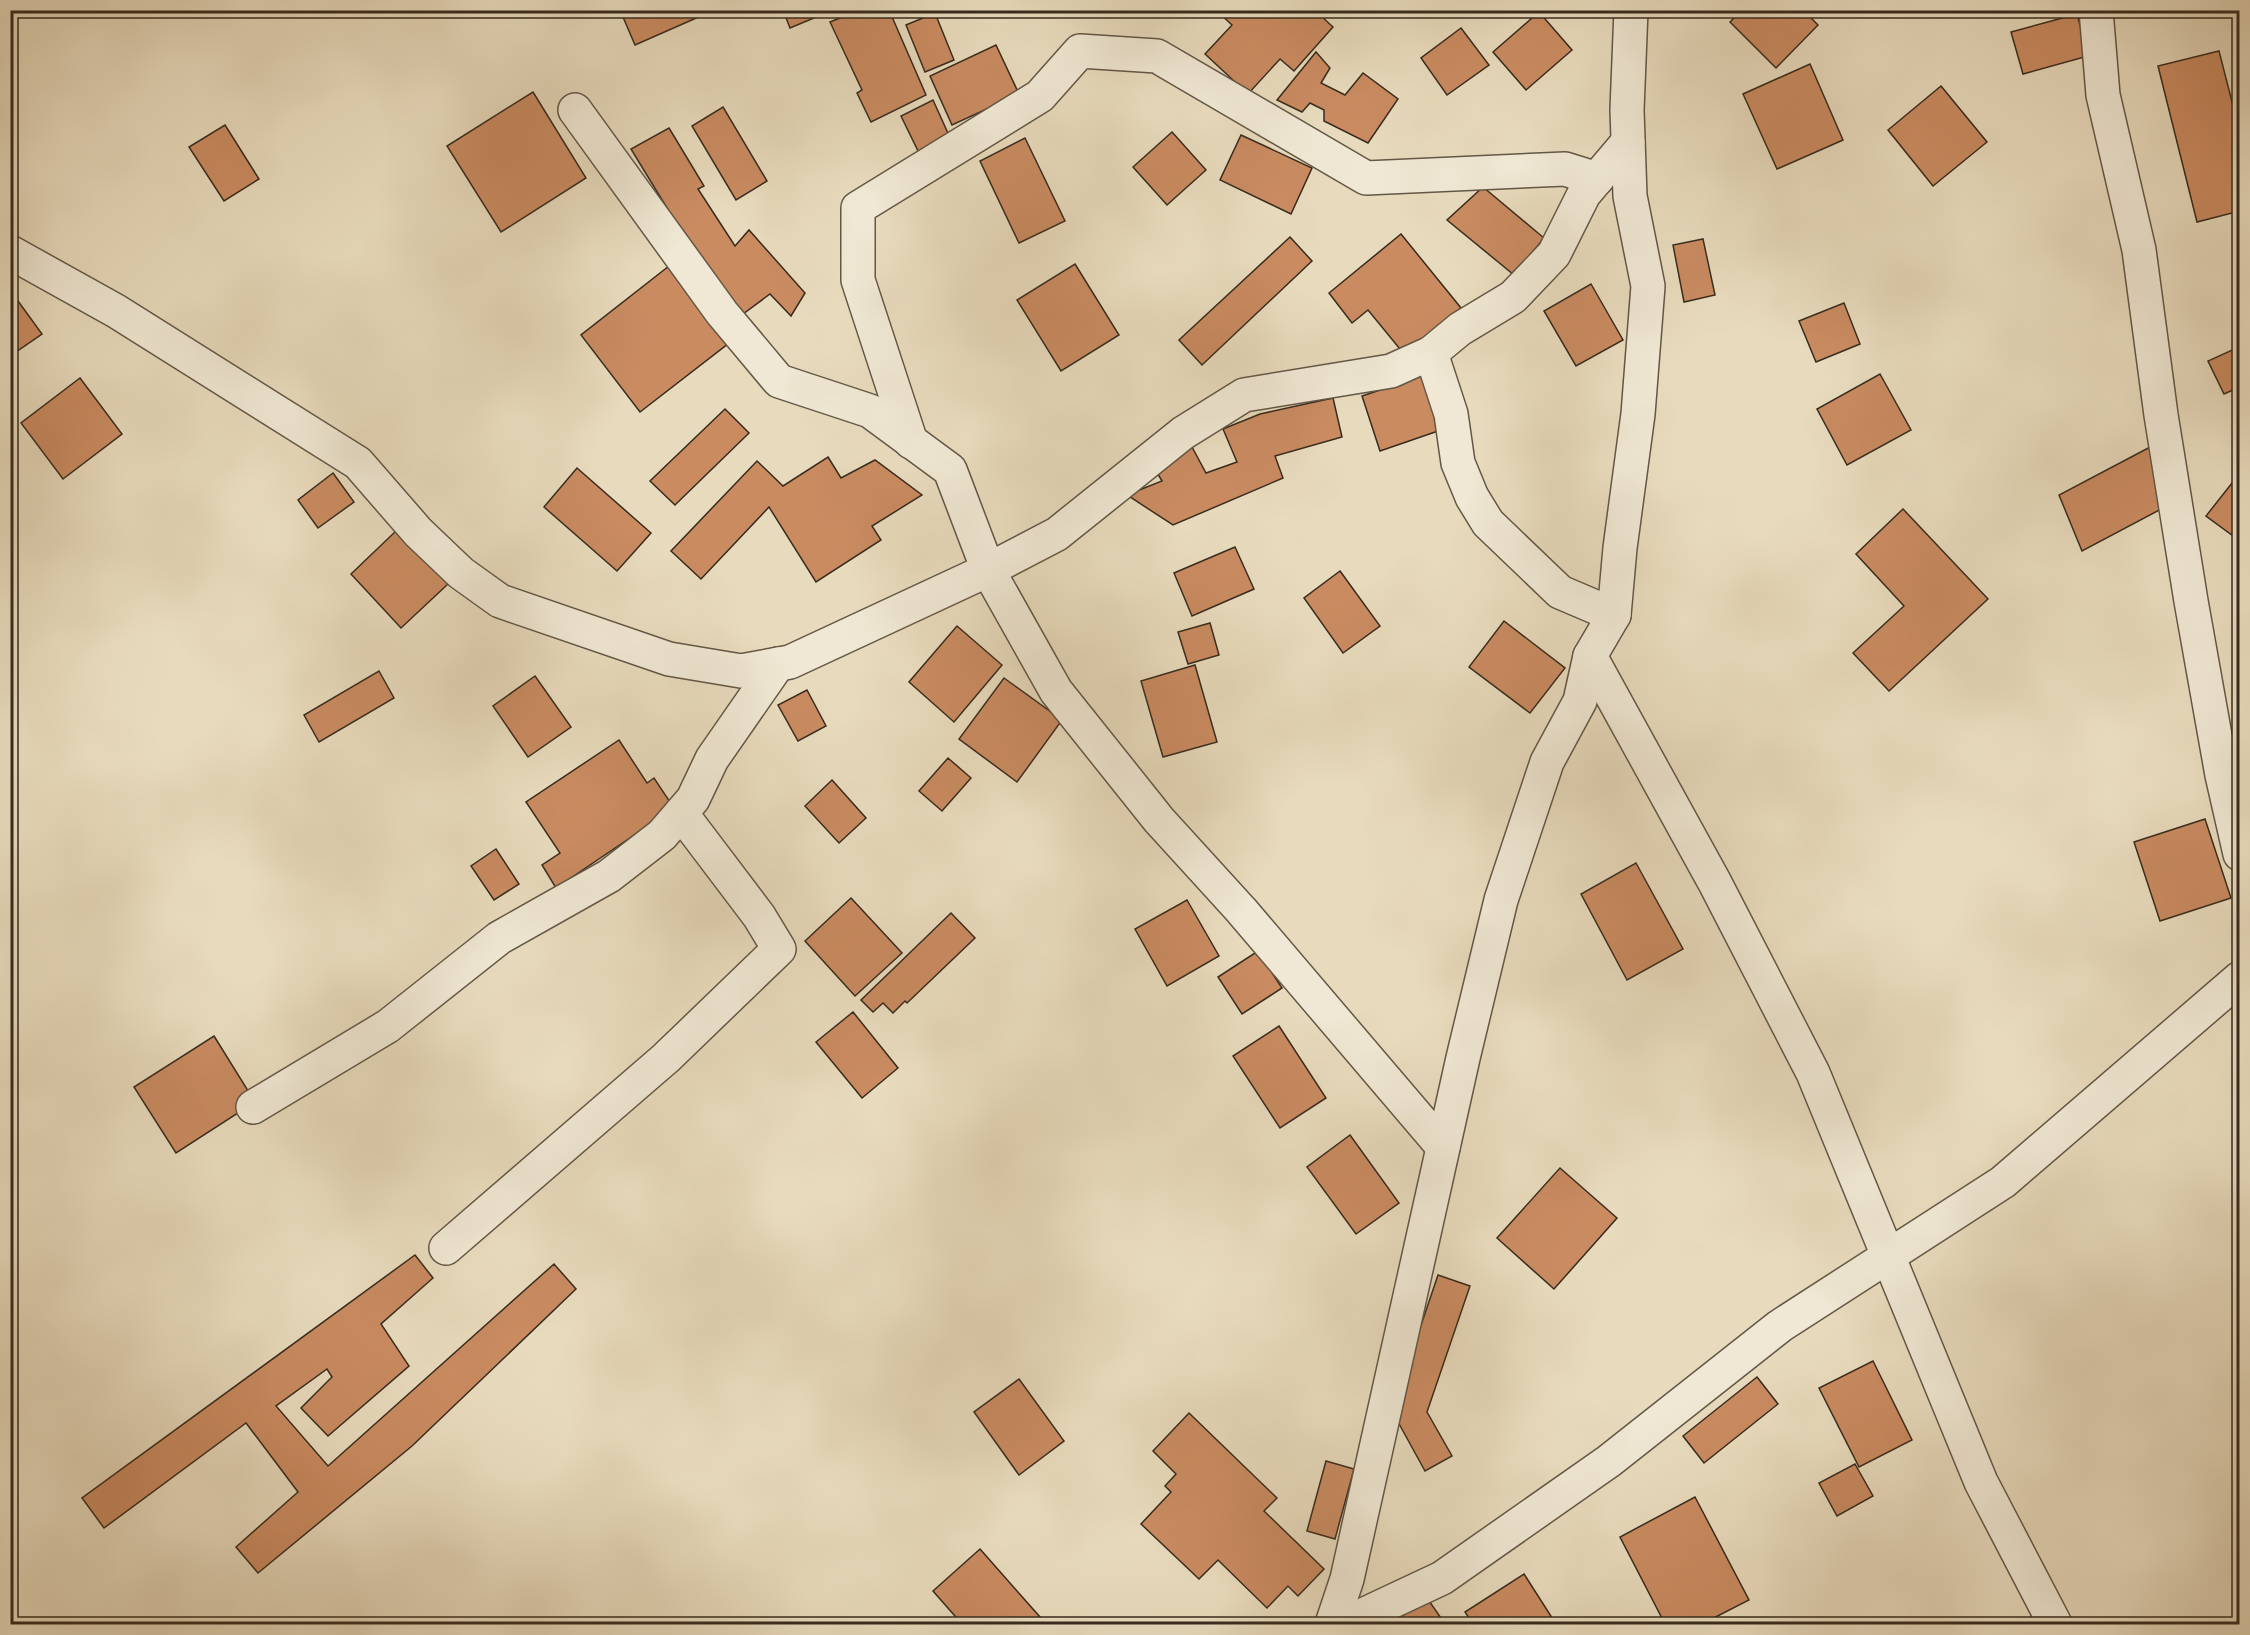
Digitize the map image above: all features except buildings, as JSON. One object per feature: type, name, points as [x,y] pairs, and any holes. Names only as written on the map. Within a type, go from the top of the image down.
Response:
[{"type":"street","points":[[1332,1624],[1347,1579],[1443,1147],[1501,900],[1547,762],[1580,701],[1590,656],[1614,615],[1620,548],[1638,414],[1648,286],[1630,196],[1628,142],[1631,10]]},
{"type":"street","points":[[2096,10],[2103,96],[2139,250],[2160,414],[2191,601],[2222,775],[2240,854]]},
{"type":"street","points":[[911,442],[858,280],[858,208],[1040,96],[1080,51],[1157,56],[1366,178],[1565,169],[1597,179]]},
{"type":"street","points":[[575,110],[722,313],[779,381],[870,411],[950,470],[988,570],[1056,691],[1159,820],[1241,910],[1443,1147]]},
{"type":"street","points":[[10,252],[116,312],[358,463],[418,532],[452,565],[500,601],[669,659],[741,671],[790,662],[988,570],[1057,534],[1183,433],[1244,394],[1391,371],[1431,353],[1460,329],[1514,297],[1554,254],[1584,194],[1628,142]]},
{"type":"street","points":[[1431,353],[1450,414],[1458,463],[1472,497],[1488,523],[1560,592],[1614,615]]},
{"type":"street","points":[[1590,656],[1715,883],[1813,1073],[1981,1482],[2055,1624]]},
{"type":"street","points":[[253,1107],[388,1026],[499,938],[609,876],[662,835],[693,799],[712,759],[778,664]]},
{"type":"street","points":[[446,1248],[666,1058],[779,950],[759,916],[681,813]]},
{"type":"street","points":[[1344,1624],[1443,1578],[1610,1461],[1780,1326],[2003,1182],[2240,978]]}]
